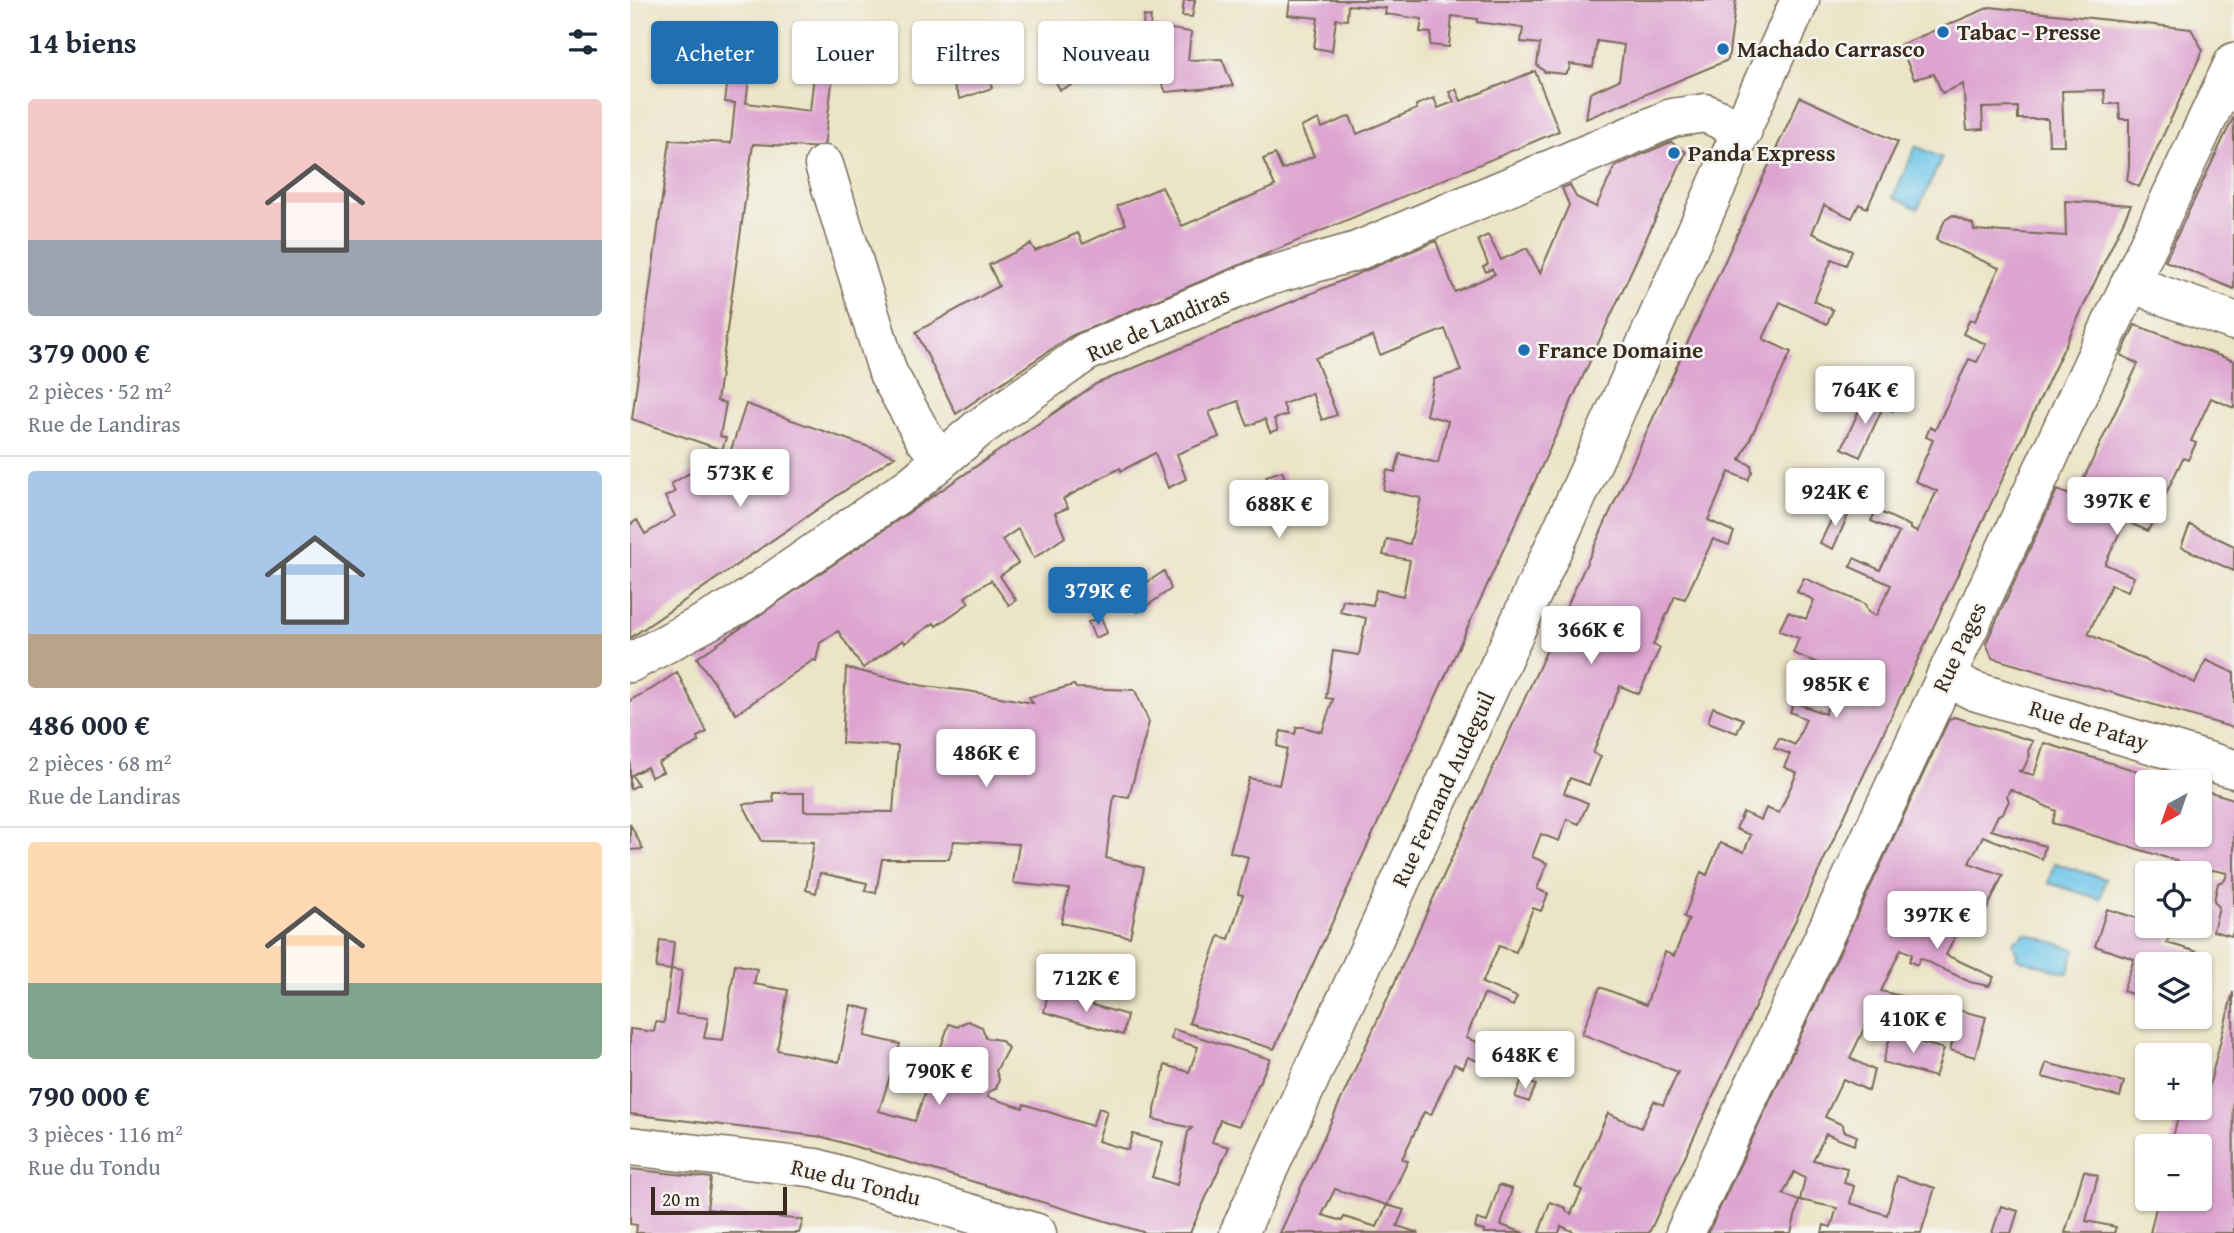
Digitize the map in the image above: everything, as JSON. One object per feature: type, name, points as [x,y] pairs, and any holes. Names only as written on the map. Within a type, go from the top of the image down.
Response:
[{"type":"street","name":"Rue Fernand Audeguil","points":[[1239,1233],[1800,0]]},
{"type":"street","name":"Rue Pages","points":[[1685,1233],[2234,62]]},
{"type":"street","name":"Rue de Landiras","points":[[630,663],[743,602],[913,484],[979,428],[1086,352],[1262,278],[1357,251],[1672,118],[1705,113],[1743,130]]},
{"type":"street","points":[[824,165],[888,373],[924,438],[941,459]]},
{"type":"street","points":[[2133,281],[2155,292],[2234,321]]},
{"type":"street","name":"Rue de Patay","points":[[1945,677],[1974,691],[2234,769]]},
{"type":"street","name":"Rue du Tondu","points":[[630,1146],[816,1168],[958,1221],[1037,1233]]},
{"type":"water","points":[[1916,146],[1942,158],[1918,209],[1893,197]]},
{"type":"water","points":[[2054,863],[2106,879],[2100,899],[2048,883]]},
{"type":"water","points":[[2024,933],[2075,949],[2068,974],[2016,958],[2013,944]]},
{"type":"building","points":[[1184,0],[1195,0],[1192,17],[1182,16]]},
{"type":"building","points":[[1290,0],[1736,0],[1728,60],[1586,119],[1590,93],[1619,80],[1624,45],[1597,41],[1593,67],[1570,64],[1565,74],[1545,72],[1537,65],[1540,44],[1521,42],[1523,28],[1452,16],[1449,47],[1430,45],[1431,33],[1420,32],[1422,19],[1385,14],[1386,8],[1348,5],[1347,20],[1336,19],[1332,51],[1314,48],[1318,18],[1288,15]]},
{"type":"building","points":[[1990,7],[2191,29],[2203,50],[2139,187],[2127,181],[2129,119],[2120,119],[2119,104],[2105,104],[2104,90],[2062,91],[2064,145],[2049,145],[2048,119],[2018,119],[2018,107],[1982,108],[1983,129],[1967,130],[1963,84],[1942,93],[1934,74],[1914,79],[1900,45]]},
{"type":"building","points":[[1144,16],[1151,17],[1151,21],[1143,21]]},
{"type":"building","points":[[1174,30],[1191,32],[1188,60],[1222,59],[1233,86],[1166,92],[1162,84],[1174,84]]},
{"type":"building","points":[[1535,71],[1559,131],[1071,336],[956,414],[916,332],[999,286],[989,265],[1031,244],[1035,251],[1078,233],[1083,244],[1126,224],[1117,206],[1162,187],[1182,226],[1275,186],[1263,159],[1275,154],[1282,170],[1314,156],[1301,127],[1319,119],[1322,128],[1350,116],[1357,134],[1417,109],[1416,105],[1434,98],[1438,108],[1454,102],[1449,92],[1456,89],[1461,101]]},
{"type":"building","points":[[727,84],[748,84],[746,103],[810,111],[813,84],[832,84],[824,148],[753,144],[717,401],[726,403],[720,436],[726,438],[722,450],[632,419],[670,140],[731,143],[735,103],[725,102]]},
{"type":"building","points":[[953,84],[991,84],[992,88],[960,99]]},
{"type":"building","points":[[1057,84],[1072,84],[1072,85],[1060,90]]},
{"type":"building","points":[[1800,97],[1898,142],[1867,208],[1859,204],[1852,218],[1824,205],[1812,233],[1852,251],[1846,265],[1832,259],[1814,301],[1833,310],[1827,324],[1780,302],[1763,339],[1791,352],[1740,460],[1751,465],[1752,472],[1748,480],[1729,472],[1708,520],[1734,532],[1729,545],[1713,539],[1685,599],[1675,596],[1653,645],[1660,648],[1639,694],[1620,686],[1593,753],[1601,756],[1589,785],[1570,778],[1564,793],[1588,803],[1579,824],[1567,819],[1559,841],[1541,834],[1532,857],[1547,863],[1537,889],[1548,894],[1541,911],[1533,908],[1516,952],[1499,946],[1482,983],[1517,997],[1513,1006],[1484,994],[1466,1038],[1498,1050],[1492,1067],[1468,1057],[1463,1068],[1454,1064],[1431,1115],[1424,1112],[1402,1159],[1408,1161],[1387,1205],[1404,1210],[1397,1226],[1419,1233],[1280,1233]],"holes":[[[1335,1189],[1387,1205],[1377,1227],[1344,1217],[1342,1221],[1322,1215]]]},
{"type":"building","points":[[2234,116],[2234,289],[2165,261]]},
{"type":"building","points":[[1671,142],[1686,152],[1274,1049],[1189,1023],[1219,936],[1229,939],[1243,895],[1238,894],[1248,857],[1230,852],[1249,778],[1279,785],[1287,749],[1277,746],[1281,731],[1295,734],[1297,727],[1303,727],[1322,732],[1333,699],[1326,698],[1333,651],[1359,655],[1366,618],[1340,612],[1343,600],[1373,605],[1376,590],[1403,596],[1410,560],[1383,555],[1387,539],[1410,544],[1421,498],[1383,490],[1387,470],[1395,472],[1400,454],[1438,463],[1448,421],[1426,415],[1434,379],[1461,371],[1445,329],[1380,355],[1373,336],[1315,358],[1337,415],[1322,420],[1312,393],[1283,404],[1287,415],[1274,419],[1278,430],[1270,432],[1265,419],[1248,426],[1238,401],[1209,412],[1219,437],[1177,454],[1186,479],[1168,488],[1155,453],[1121,471],[1120,468],[1063,499],[1068,508],[1055,513],[1065,537],[1034,558],[1018,529],[1002,540],[1018,563],[1000,576],[1016,600],[1009,605],[991,580],[965,597],[969,603],[936,626],[934,623],[905,643],[903,640],[863,668],[838,631],[820,643],[816,661],[813,660],[736,714],[697,658],[1096,384],[1436,241],[1455,292],[1495,274],[1492,269],[1486,272],[1483,267],[1488,264],[1478,240],[1488,235],[1501,260],[1527,248],[1540,273],[1569,205],[1562,188],[1570,185],[1576,197],[1596,207],[1615,166]]},
{"type":"building","points":[[2065,201],[2131,205],[1649,1233],[1576,1233],[1561,1226],[1559,1233],[1539,1233],[1550,1202],[1566,1208],[1571,1214],[1582,1190],[1575,1187],[1608,1113],[1641,1128],[1654,1101],[1663,1105],[1678,1072],[1582,1034],[1600,987],[1646,1005],[1665,952],[1674,956],[1689,919],[1684,917],[1701,872],[1707,875],[1720,843],[1744,852],[1751,835],[1736,829],[1743,812],[1761,820],[1766,808],[1779,813],[1797,773],[1784,767],[1790,754],[1774,748],[1779,738],[1795,745],[1806,719],[1790,712],[1794,702],[1825,714],[1835,688],[1826,685],[1821,671],[1823,665],[1793,653],[1799,638],[1779,631],[1788,612],[1806,619],[1814,600],[1797,592],[1804,578],[1865,604],[1868,612],[1876,616],[1891,585],[1850,567],[1854,558],[1880,570],[1899,533],[1871,521],[1876,510],[1917,532],[1937,491],[1915,481],[1933,440],[1926,437],[1930,427],[1935,430],[1969,359],[1977,362],[1986,344],[1963,334],[1970,319],[1975,321],[1999,268],[1936,240],[1945,220],[1953,215],[1973,224],[1974,230],[2066,236]]},
{"type":"building","points":[[2135,325],[2234,361],[2234,408],[2211,398],[2191,441],[2196,443],[2188,460],[2183,458],[2148,531],[2125,521],[2105,564],[2134,577],[2128,591],[2111,585],[2088,634],[2195,683],[2206,660],[2234,673],[2234,728],[1992,658],[1986,643],[2057,490],[2075,497],[2138,364],[2121,355]]},
{"type":"building","points":[[1886,398],[1896,402],[1893,411],[1883,407]]},
{"type":"building","points":[[1864,399],[1883,407],[1860,457],[1842,448]]},
{"type":"building","points":[[746,404],[895,456],[630,638],[630,525],[637,520],[645,534],[675,516],[665,497],[675,492],[671,484],[712,460],[730,491],[751,478],[749,475],[765,464],[730,453]]},
{"type":"building","points":[[1282,471],[1289,491],[1275,497],[1266,476]]},
{"type":"building","points":[[1838,506],[1850,511],[1833,549],[1820,543]]},
{"type":"building","points":[[2190,525],[2234,546],[2234,571],[2181,547]]},
{"type":"building","points":[[1164,571],[1171,589],[1138,612],[1130,594]]},
{"type":"building","points":[[1101,617],[1107,633],[1095,638],[1088,622]]},
{"type":"building","points":[[846,668],[924,686],[1033,703],[1029,697],[1074,685],[1076,688],[1135,690],[1149,722],[1129,797],[1114,795],[1106,858],[1144,868],[1130,937],[1061,923],[1069,889],[1013,883],[1019,844],[954,841],[949,859],[882,859],[876,893],[865,891],[867,883],[820,873],[816,893],[806,890],[814,842],[762,841],[743,804],[774,802],[773,793],[804,793],[804,811],[893,812],[898,746],[842,743]]},
{"type":"building","points":[[677,672],[707,732],[697,737],[699,742],[658,763],[663,772],[651,777],[647,767],[632,775],[638,785],[630,789],[630,700]]},
{"type":"building","points":[[1713,707],[1743,719],[1737,733],[1708,722]]},
{"type":"building","points":[[1954,717],[2033,741],[2023,770],[2018,771],[2034,775],[2044,743],[2135,770],[2135,847],[2212,847],[2212,793],[2234,799],[2232,936],[2213,931],[2219,907],[2214,901],[2218,883],[2225,880],[2227,873],[2212,871],[2212,861],[2177,861],[2052,823],[2056,811],[2010,789],[2007,796],[2009,801],[1991,830],[2045,846],[2042,859],[1983,836],[1969,863],[2003,875],[1986,911],[1969,906],[1946,955],[1994,977],[1989,986],[1970,982],[1920,958],[1917,965],[1909,961],[1912,954],[1901,949],[1881,991],[1986,1017],[1975,1057],[1950,1050],[1953,1040],[1890,1025],[1870,1016],[1850,1058],[1874,1070],[1869,1091],[1843,1079],[1825,1117],[1843,1125],[1844,1131],[1857,1136],[1854,1145],[1826,1134],[1813,1160],[1847,1168],[1844,1183],[1854,1186],[1850,1203],[1887,1215],[1897,1176],[1935,1188],[1921,1233],[1822,1233],[1824,1225],[1831,1227],[1837,1208],[1800,1200],[1805,1178],[1794,1172],[1783,1194],[1799,1201],[1791,1233],[1708,1233],[1949,719]]},
{"type":"building","points":[[630,824],[643,849],[630,850]]},
{"type":"building","points":[[2107,909],[2135,917],[2135,938],[2168,938],[2167,943],[2198,952],[2135,952],[2135,995],[2123,991],[2134,959],[2095,946]]},
{"type":"building","points":[[660,940],[674,942],[671,969],[682,971],[676,1014],[708,1018],[704,1038],[723,1040],[735,964],[757,969],[754,984],[788,990],[777,1050],[839,1062],[851,1005],[871,1010],[865,1036],[900,1044],[879,1111],[915,1121],[949,1024],[958,1027],[968,1021],[982,1027],[986,1038],[1001,1040],[1008,1048],[996,1071],[999,1079],[996,1089],[990,1091],[987,1097],[1023,1108],[1024,1104],[1092,1126],[1099,1108],[1107,1111],[1098,1141],[1128,1150],[1133,1134],[1163,1142],[1152,1177],[1177,1185],[1188,1132],[1192,1128],[1153,1119],[1165,1065],[1189,1072],[1198,1047],[1171,1039],[1173,1029],[1270,1059],[1239,1126],[1220,1120],[1212,1142],[1229,1147],[1190,1233],[1146,1233],[823,1137],[630,1114],[630,1029],[654,1032],[656,1022],[664,1023],[671,970],[656,968]]},
{"type":"building","points":[[1048,992],[1127,1015],[1123,1035],[1044,1012]]},
{"type":"building","points":[[2233,992],[2234,1233],[2150,1233],[2155,1211],[2212,1211],[2212,1134],[2174,1134],[2177,1120],[2212,1120],[2212,1074]]},
{"type":"building","points":[[1891,1034],[1944,1049],[1935,1077],[1883,1062]]},
{"type":"building","points":[[2046,1063],[2124,1082],[2120,1097],[2042,1077]]},
{"type":"building","points":[[1522,1079],[1536,1085],[1529,1102],[1515,1097]]},
{"type":"building","points":[[630,1169],[711,1178],[707,1209],[803,1220],[799,1233],[636,1233],[637,1225],[630,1224]]},
{"type":"building","points":[[2084,1171],[2098,1176],[2086,1221],[2116,1227],[2114,1233],[2065,1233]]},
{"type":"building","points":[[1499,1185],[1512,1189],[1501,1225],[1524,1233],[1484,1233],[1485,1231],[1475,1228],[1477,1219],[1487,1222]]},
{"type":"building","points":[[2001,1206],[2018,1211],[2011,1233],[1992,1233]]},
{"type":"place","name":"Tabac - Presse","points":[[1943,32]]},
{"type":"place","name":"Machado Carrasco","points":[[1723,49]]},
{"type":"place","name":"Panda Express","points":[[1674,153]]},
{"type":"place","name":"France Domaine","points":[[1524,350]]}]
